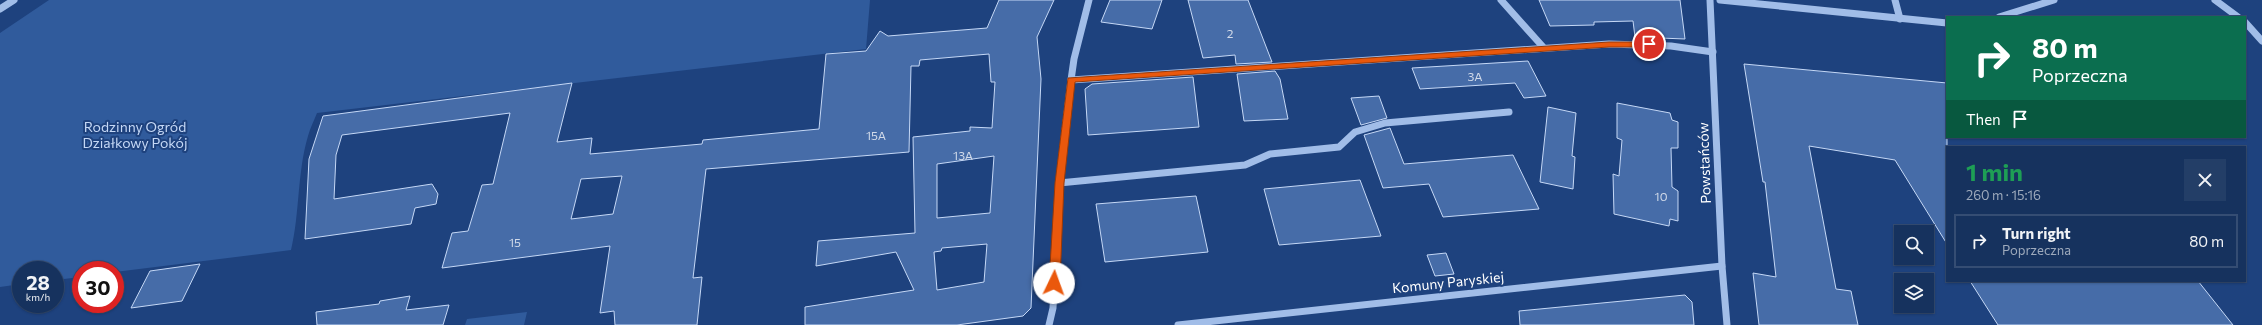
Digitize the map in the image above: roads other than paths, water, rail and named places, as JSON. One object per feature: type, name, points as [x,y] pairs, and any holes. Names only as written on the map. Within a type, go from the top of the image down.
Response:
[{"type":"street","points":[[0,9],[14,0]]},
{"type":"street","points":[[1049,325],[1053,308],[1059,183],[1071,80],[1074,59],[1089,0]]},
{"type":"street","points":[[1501,0],[1544,48]]},
{"type":"street","name":"Powstańców","points":[[1710,0],[1722,266],[1727,325]]},
{"type":"street","points":[[1720,0],[1946,23]]},
{"type":"street","points":[[1895,0],[1900,19]]},
{"type":"street","points":[[2002,16],[2054,0]]},
{"type":"street","points":[[2215,0],[2237,16]]},
{"type":"street","points":[[2246,23],[2262,41]]},
{"type":"street","points":[[1071,80],[1544,48],[1638,44],[1671,46],[1713,52]]},
{"type":"street","points":[[1059,183],[1245,165],[1270,154],[1339,147],[1355,132],[1385,123],[1509,112]]},
{"type":"street","name":"Komuny Paryskiej","points":[[1178,325],[1722,266]]},
{"type":"park label","name":"Rodzinny Ogród Działkowy Pokój","points":[[135,134]]}]
